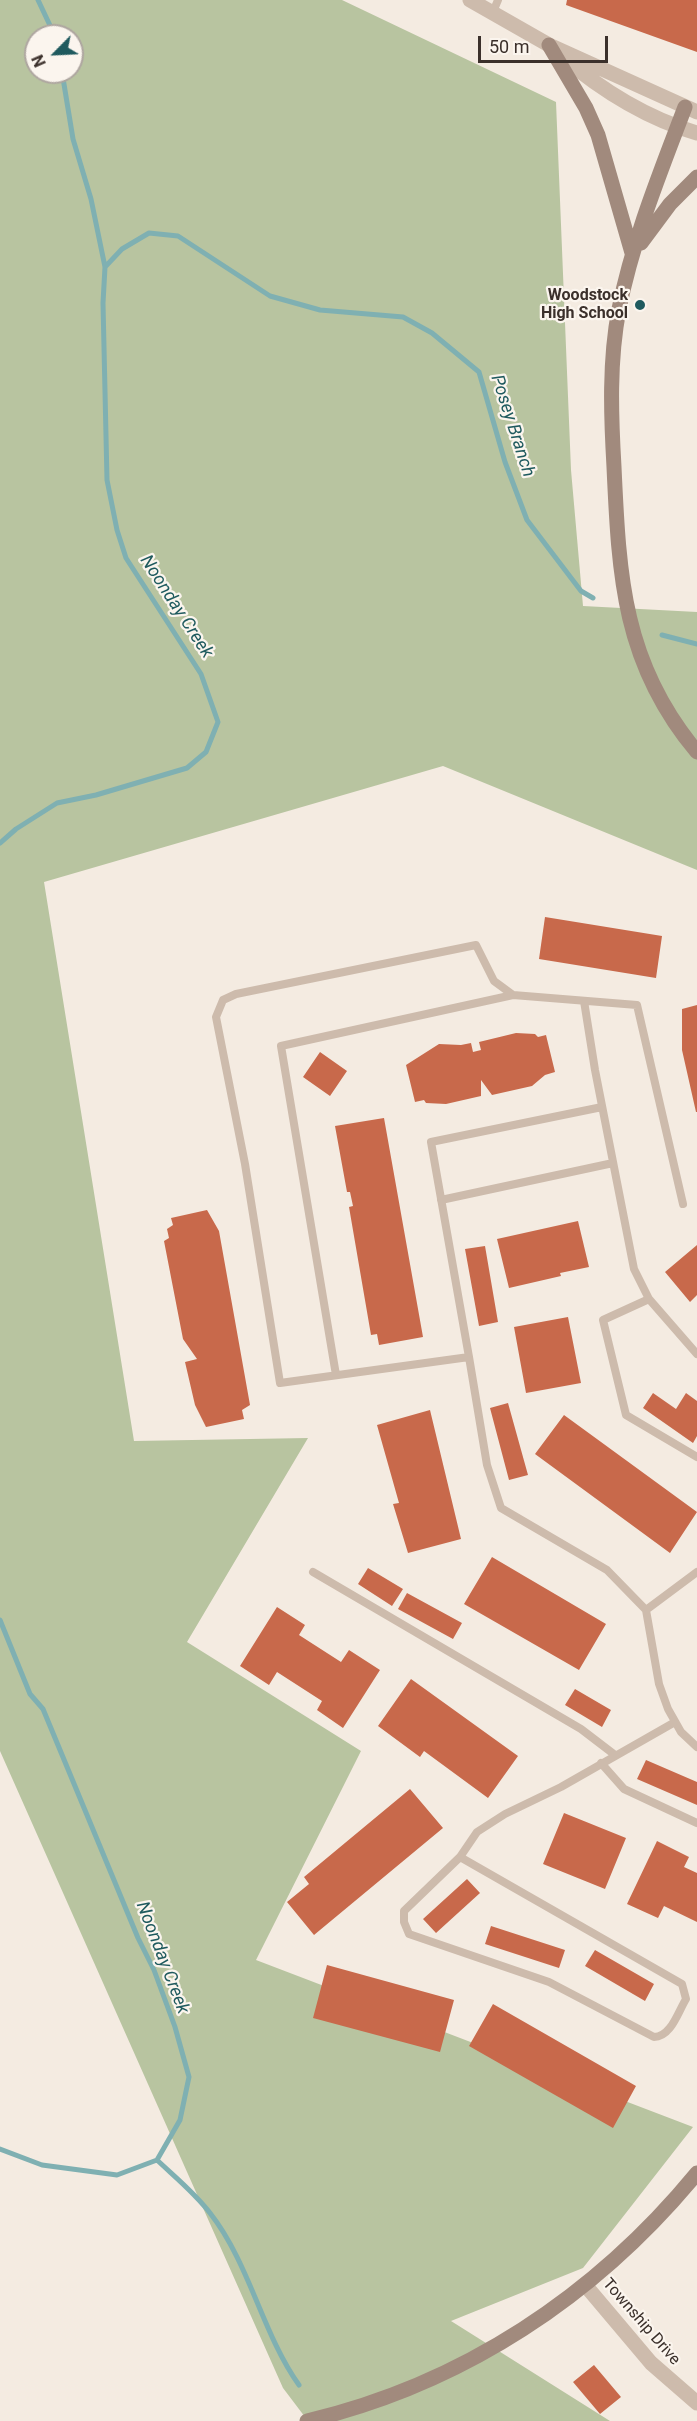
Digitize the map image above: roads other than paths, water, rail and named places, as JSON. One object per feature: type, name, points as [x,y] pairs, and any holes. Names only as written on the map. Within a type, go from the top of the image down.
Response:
[{"type":"street","points":[[470,0],[496,6],[549,45],[580,72],[612,94],[677,127],[697,133]]},
{"type":"street","points":[[549,45],[691,109],[677,127],[632,256],[619,312],[612,405],[615,494],[624,593],[633,637],[666,710],[697,752]]},
{"type":"street","points":[[549,45],[586,108],[598,135],[632,256]]},
{"type":"street","points":[[632,256],[670,204],[697,177]]},
{"type":"street","points":[[307,2421],[369,2404],[447,2373],[509,2339],[586,2286],[649,2228],[697,2173]]},
{"type":"street","name":"Township Drive","points":[[586,2286],[651,2363],[697,2403]]},
{"type":"lane","points":[[469,1357],[280,1383],[245,1164],[216,1017],[223,1000],[236,994],[477,945],[494,981],[513,995]]},
{"type":"lane","points":[[336,1375],[281,1046],[513,995],[637,1005],[683,1204]]},
{"type":"lane","points":[[584,1001],[634,1269],[649,1299],[697,1354]]},
{"type":"lane","points":[[602,1107],[431,1142],[487,1465],[501,1508],[607,1570],[646,1610],[659,1684],[681,1732],[697,1747]]},
{"type":"lane","points":[[441,1200],[613,1163]]},
{"type":"lane","points":[[649,1299],[603,1320],[626,1415],[697,1458]]},
{"type":"lane","points":[[313,1572],[581,1729],[615,1755]]},
{"type":"lane","points":[[646,1610],[697,1572]]},
{"type":"lane","points":[[460,1857],[682,1984],[686,1999],[661,2037],[654,2037],[549,1982],[409,1934],[404,1922],[404,1911],[460,1857],[477,1832],[505,1814],[561,1787],[675,1722]]},
{"type":"lane","points":[[601,1763],[624,1789],[697,1823]]},
{"type":"waterway","name":"Noonday Creek","points":[[38,0],[49,24]]},
{"type":"waterway","name":"Noonday Creek","points":[[0,843],[16,829],[57,803],[96,795],[187,768],[206,752],[218,722],[201,674],[126,558],[117,530],[107,480],[103,303],[105,267],[91,199],[73,139],[64,84]]},
{"type":"waterway","name":"Posey Branch","points":[[105,267],[122,249],[149,233],[178,236],[270,296],[320,310],[403,317],[432,333],[479,372],[505,462],[527,520],[581,591],[593,598]]},
{"type":"waterway","name":"Posey Branch","points":[[662,635],[697,644]]},
{"type":"waterway","name":"Noonday Creek","points":[[0,1620],[30,1694],[43,1709],[138,1938],[154,1970],[175,2027],[189,2077],[180,2120],[157,2160],[117,2175],[42,2165],[0,2149]]},
{"type":"waterway","points":[[157,2160],[198,2199],[224,2233],[236,2254],[275,2343],[299,2385]]},
{"type":"place","name":"Woodstock High School","points":[[640,305]]}]
